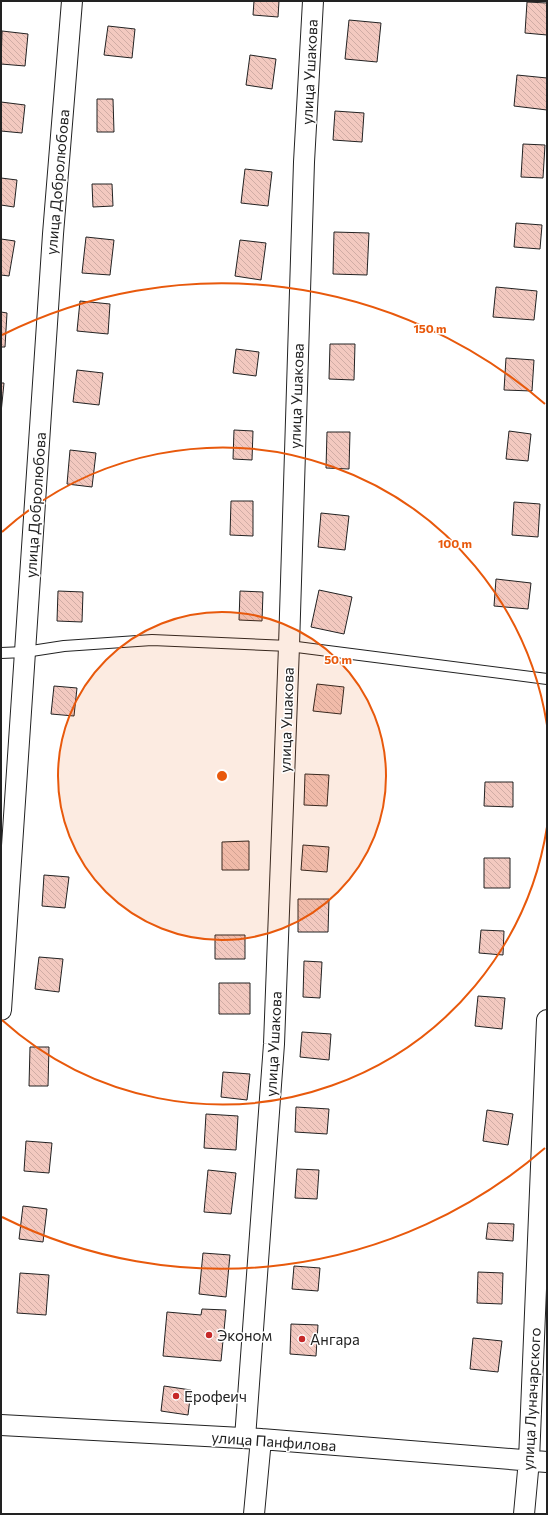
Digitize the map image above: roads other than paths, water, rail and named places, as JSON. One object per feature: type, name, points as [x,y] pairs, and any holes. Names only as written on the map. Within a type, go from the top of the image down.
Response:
[{"type":"street","name":"улица Добролюбова","points":[[1,1010],[53,234],[72,1]]},
{"type":"street","name":"улица Ушакова","points":[[254,1514],[253,1439],[274,1044],[289,646],[304,162],[313,1]]},
{"type":"street","name":"улица Луначарского","points":[[524,1514],[538,1461],[547,1020]]},
{"type":"street","name":"улица Панфилова","points":[[1,1425],[253,1439],[538,1461]]},
{"type":"lane","points":[[1,653],[26,652],[64,646],[152,640],[289,646],[547,679]]},
{"type":"place","name":"Эконом","points":[[209,1335]]},
{"type":"place","name":"Ангара","points":[[302,1339]]},
{"type":"place","name":"Ерофеич","points":[[176,1396]]}]
